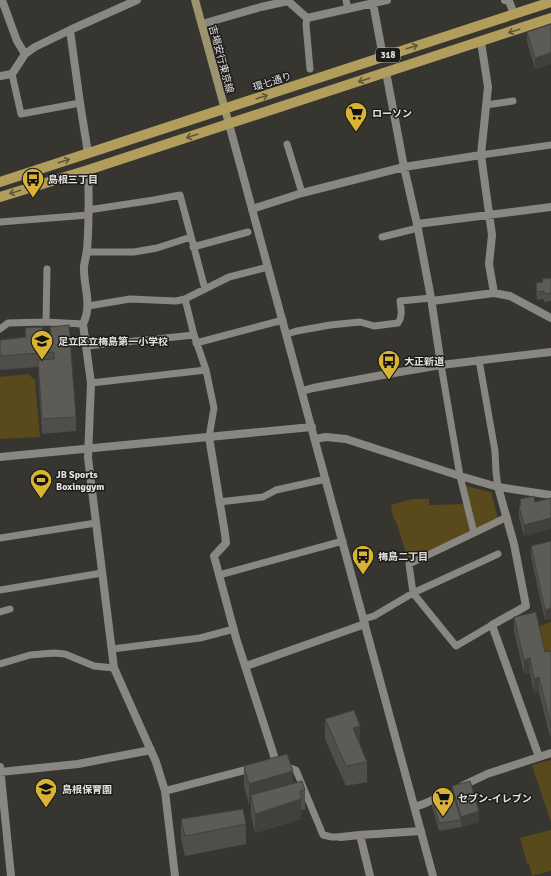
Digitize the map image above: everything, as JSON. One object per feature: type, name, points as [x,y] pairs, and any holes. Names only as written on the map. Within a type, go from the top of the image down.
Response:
[{"type":"main road","name":"吉場安行東京線","points":[[195,0],[229,124]]},
{"type":"main road","name":"環七通り","points":[[0,182],[551,2]]},
{"type":"main road","name":"318","points":[[0,197],[88,170],[482,42],[551,18]]},
{"type":"street","points":[[2,0],[17,41],[26,54]]},
{"type":"street","points":[[0,76],[12,74],[26,54],[35,47],[137,0]]},
{"type":"street","points":[[202,24],[261,7],[289,1],[307,18],[386,0]]},
{"type":"street","points":[[505,0],[509,1],[514,14]]},
{"type":"street","points":[[373,3],[383,56]]},
{"type":"street","points":[[70,30],[88,153]]},
{"type":"street","points":[[482,42],[488,87],[481,155],[492,235],[489,264],[494,293]]},
{"type":"street","points":[[386,72],[404,167],[418,226],[441,365]]},
{"type":"street","points":[[229,124],[433,876]]},
{"type":"street","points":[[252,209],[302,193],[404,167],[481,155]]},
{"type":"street","points":[[88,170],[88,213],[84,267],[88,306],[87,317],[83,324],[91,383],[88,458],[102,573],[114,668],[156,762],[165,791],[175,876]]},
{"type":"street","points":[[418,226],[551,207]]},
{"type":"street","points":[[431,299],[494,293],[510,296],[551,318]]},
{"type":"street","points":[[302,391],[441,365],[551,352]]},
{"type":"street","points":[[0,457],[312,427]]},
{"type":"street","points":[[165,791],[276,762],[234,629],[214,556],[226,543],[209,437]]},
{"type":"street","points":[[315,439],[326,437],[346,439],[460,476],[498,486],[551,495]]},
{"type":"street","points":[[498,486],[514,544],[526,606],[492,625],[540,757]]},
{"type":"street","points":[[246,666],[365,622]]},
{"type":"street","points":[[11,876],[0,771],[78,764],[151,750]]},
{"type":"street","points":[[415,807],[486,774],[551,753]]},
{"type":"street","points":[[341,837],[421,831]]},
{"type":"street","points":[[360,835],[370,876]]},
{"type":"lane","points":[[346,0],[348,9]]},
{"type":"lane","points":[[307,18],[306,24],[310,69]]},
{"type":"lane","points":[[12,74],[21,114],[80,103]]},
{"type":"lane","points":[[486,105],[513,101]]},
{"type":"lane","points":[[287,144],[302,193]]},
{"type":"lane","points":[[481,155],[551,145]]},
{"type":"lane","points":[[0,222],[88,213],[180,195],[206,289]]},
{"type":"lane","points":[[382,237],[418,226]]},
{"type":"lane","points":[[194,247],[248,232]]},
{"type":"lane","points":[[86,252],[134,252],[157,248],[191,237]]},
{"type":"lane","points":[[88,306],[130,299],[176,301],[185,299],[230,277],[268,267]]},
{"type":"lane","points":[[46,322],[47,269]]},
{"type":"lane","points":[[185,299],[196,343],[206,370],[214,408],[209,437]]},
{"type":"lane","points":[[287,334],[297,331],[360,322],[374,326],[398,323],[401,319],[400,301],[431,299]]},
{"type":"lane","points":[[196,343],[283,320]]},
{"type":"lane","points":[[0,329],[8,323],[46,322],[83,324]]},
{"type":"lane","points":[[86,346],[194,335]]},
{"type":"lane","points":[[479,360],[495,451],[498,486]]},
{"type":"lane","points":[[441,365],[460,476],[474,533]]},
{"type":"lane","points":[[91,383],[206,370]]},
{"type":"lane","points":[[219,502],[263,497],[276,490],[326,479]]},
{"type":"lane","points":[[492,625],[456,646],[414,593],[409,564],[507,517]]},
{"type":"lane","points":[[0,538],[96,522]]},
{"type":"lane","points":[[219,574],[343,541]]},
{"type":"lane","points":[[365,622],[414,593],[498,554]]},
{"type":"lane","points":[[0,590],[102,573]]},
{"type":"lane","points":[[0,612],[10,609]]},
{"type":"lane","points":[[112,649],[200,638],[234,629]]},
{"type":"lane","points":[[0,664],[30,655],[54,653],[65,654],[94,666],[114,668]]},
{"type":"lane","points":[[276,762],[296,770],[323,835],[341,837]]},
{"type":"shaded area","points":[[28,374],[35,380],[40,437],[0,439],[0,377]]},
{"type":"shaded area","points":[[465,486],[491,492],[498,519],[408,560],[397,524],[393,517],[391,505],[412,499],[429,499],[429,505],[469,504]]},
{"type":"shaded area","points":[[551,622],[551,662],[546,659],[537,627]]},
{"type":"shaded area","points":[[551,760],[551,822],[532,765]]},
{"type":"shaded area","points":[[551,830],[551,871],[532,876],[520,838]]},
{"type":"building","points":[[551,24],[551,53],[535,58],[527,32]]},
{"type":"building","points":[[551,278],[551,293],[544,294],[544,291],[537,292],[536,283],[543,282],[542,279]]},
{"type":"building","points":[[69,325],[76,417],[42,419],[38,360],[54,359],[54,352],[0,356],[0,340],[26,337],[25,328],[42,327],[43,335],[51,335],[50,327]]},
{"type":"building","points":[[534,496],[535,502],[551,498],[551,518],[524,525],[519,506],[521,505],[520,499]]},
{"type":"building","points":[[551,541],[551,608],[545,610],[531,546]]},
{"type":"building","points":[[536,612],[545,652],[551,651],[551,722],[539,677],[534,679],[530,658],[524,660],[514,617]]},
{"type":"building","points":[[354,710],[360,726],[353,728],[367,762],[346,766],[325,719]]},
{"type":"building","points":[[287,754],[293,771],[249,784],[244,766]]},
{"type":"building","points":[[302,781],[305,790],[300,791],[301,799],[255,814],[251,795]]},
{"type":"building","points":[[470,781],[479,811],[461,817],[452,786]]},
{"type":"building","points":[[452,790],[461,820],[439,823],[432,798]]},
{"type":"building","points":[[243,809],[246,824],[185,836],[181,819]]},
{"type":"place","name":"ローソン","points":[[356,132]]},
{"type":"place","name":"島根三丁目","points":[[33,198]]},
{"type":"place","name":"足立区立梅島第一小学校","points":[[42,360]]},
{"type":"place","name":"大正新道","points":[[389,380]]},
{"type":"place","name":"JB Sports Boxinggym","points":[[41,500]]},
{"type":"place","name":"梅島二丁目","points":[[363,576]]},
{"type":"place","name":"島根保育園","points":[[46,808]]},
{"type":"place","name":"セブン-イレブン","points":[[443,818]]}]
